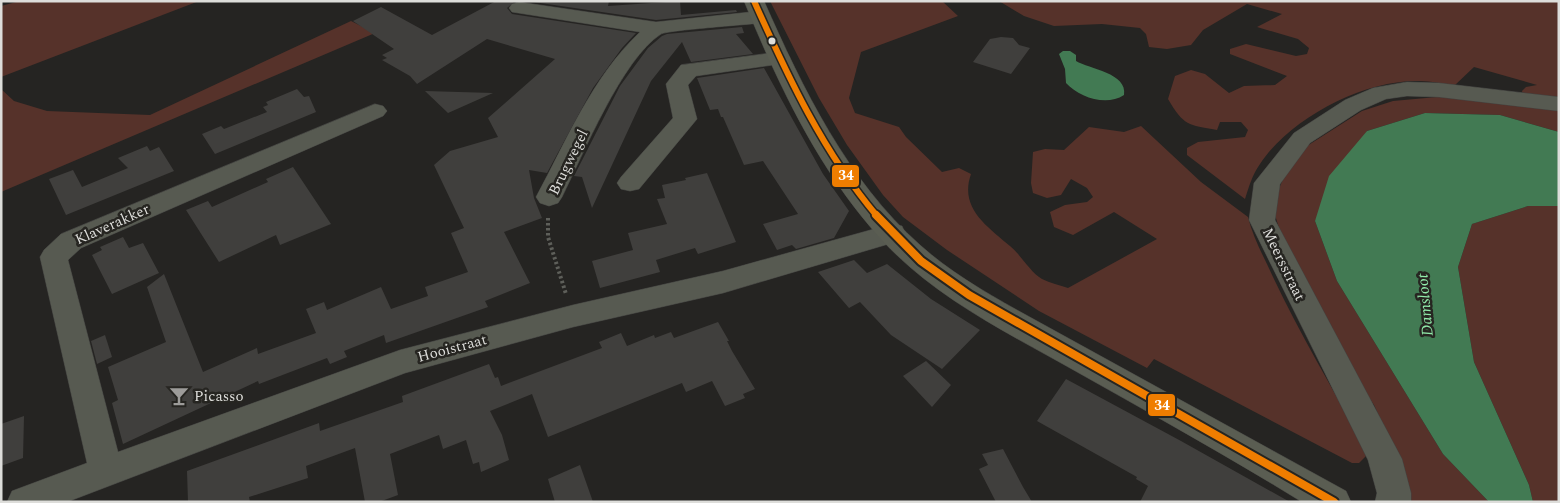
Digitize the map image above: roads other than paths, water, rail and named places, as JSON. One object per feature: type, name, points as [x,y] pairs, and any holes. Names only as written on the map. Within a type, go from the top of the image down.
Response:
[{"type":"main road","points":[[757,9],[779,58],[820,135],[845,174],[892,233],[953,284],[1006,318],[1334,502]]},
{"type":"street","points":[[519,8],[656,28],[757,9]]},
{"type":"street","name":"Brugwegel","points":[[549,197],[612,76],[633,50],[656,28]]},
{"type":"street","points":[[630,183],[685,119],[677,84],[689,70],[779,58]]},
{"type":"street","name":"Meersstraat","points":[[1393,502],[1394,493],[1385,458],[1262,220],[1267,183],[1302,138],[1353,105],[1381,93],[1407,89],[1439,90],[1559,104]]},
{"type":"street","name":"Klaverakker","points":[[106,470],[54,257],[71,241],[375,110]]},
{"type":"street","name":"Hooistraat","points":[[24,502],[400,362],[573,316],[723,282],[892,233]]},
{"type":"water","points":[[1063,51],[1070,51],[1076,55],[1076,61],[1114,77],[1124,88],[1124,95],[1117,99],[1093,99],[1071,88],[1066,83],[1065,69],[1059,54]]},
{"type":"water","name":"Damsloot","points":[[1425,113],[1500,115],[1559,132],[1559,206],[1528,206],[1472,224],[1458,267],[1474,362],[1529,485],[1533,502],[1489,502],[1443,454],[1337,281],[1315,221],[1329,176],[1367,131]]},
{"type":"place","name":"Picasso","points":[[179,396]]}]
